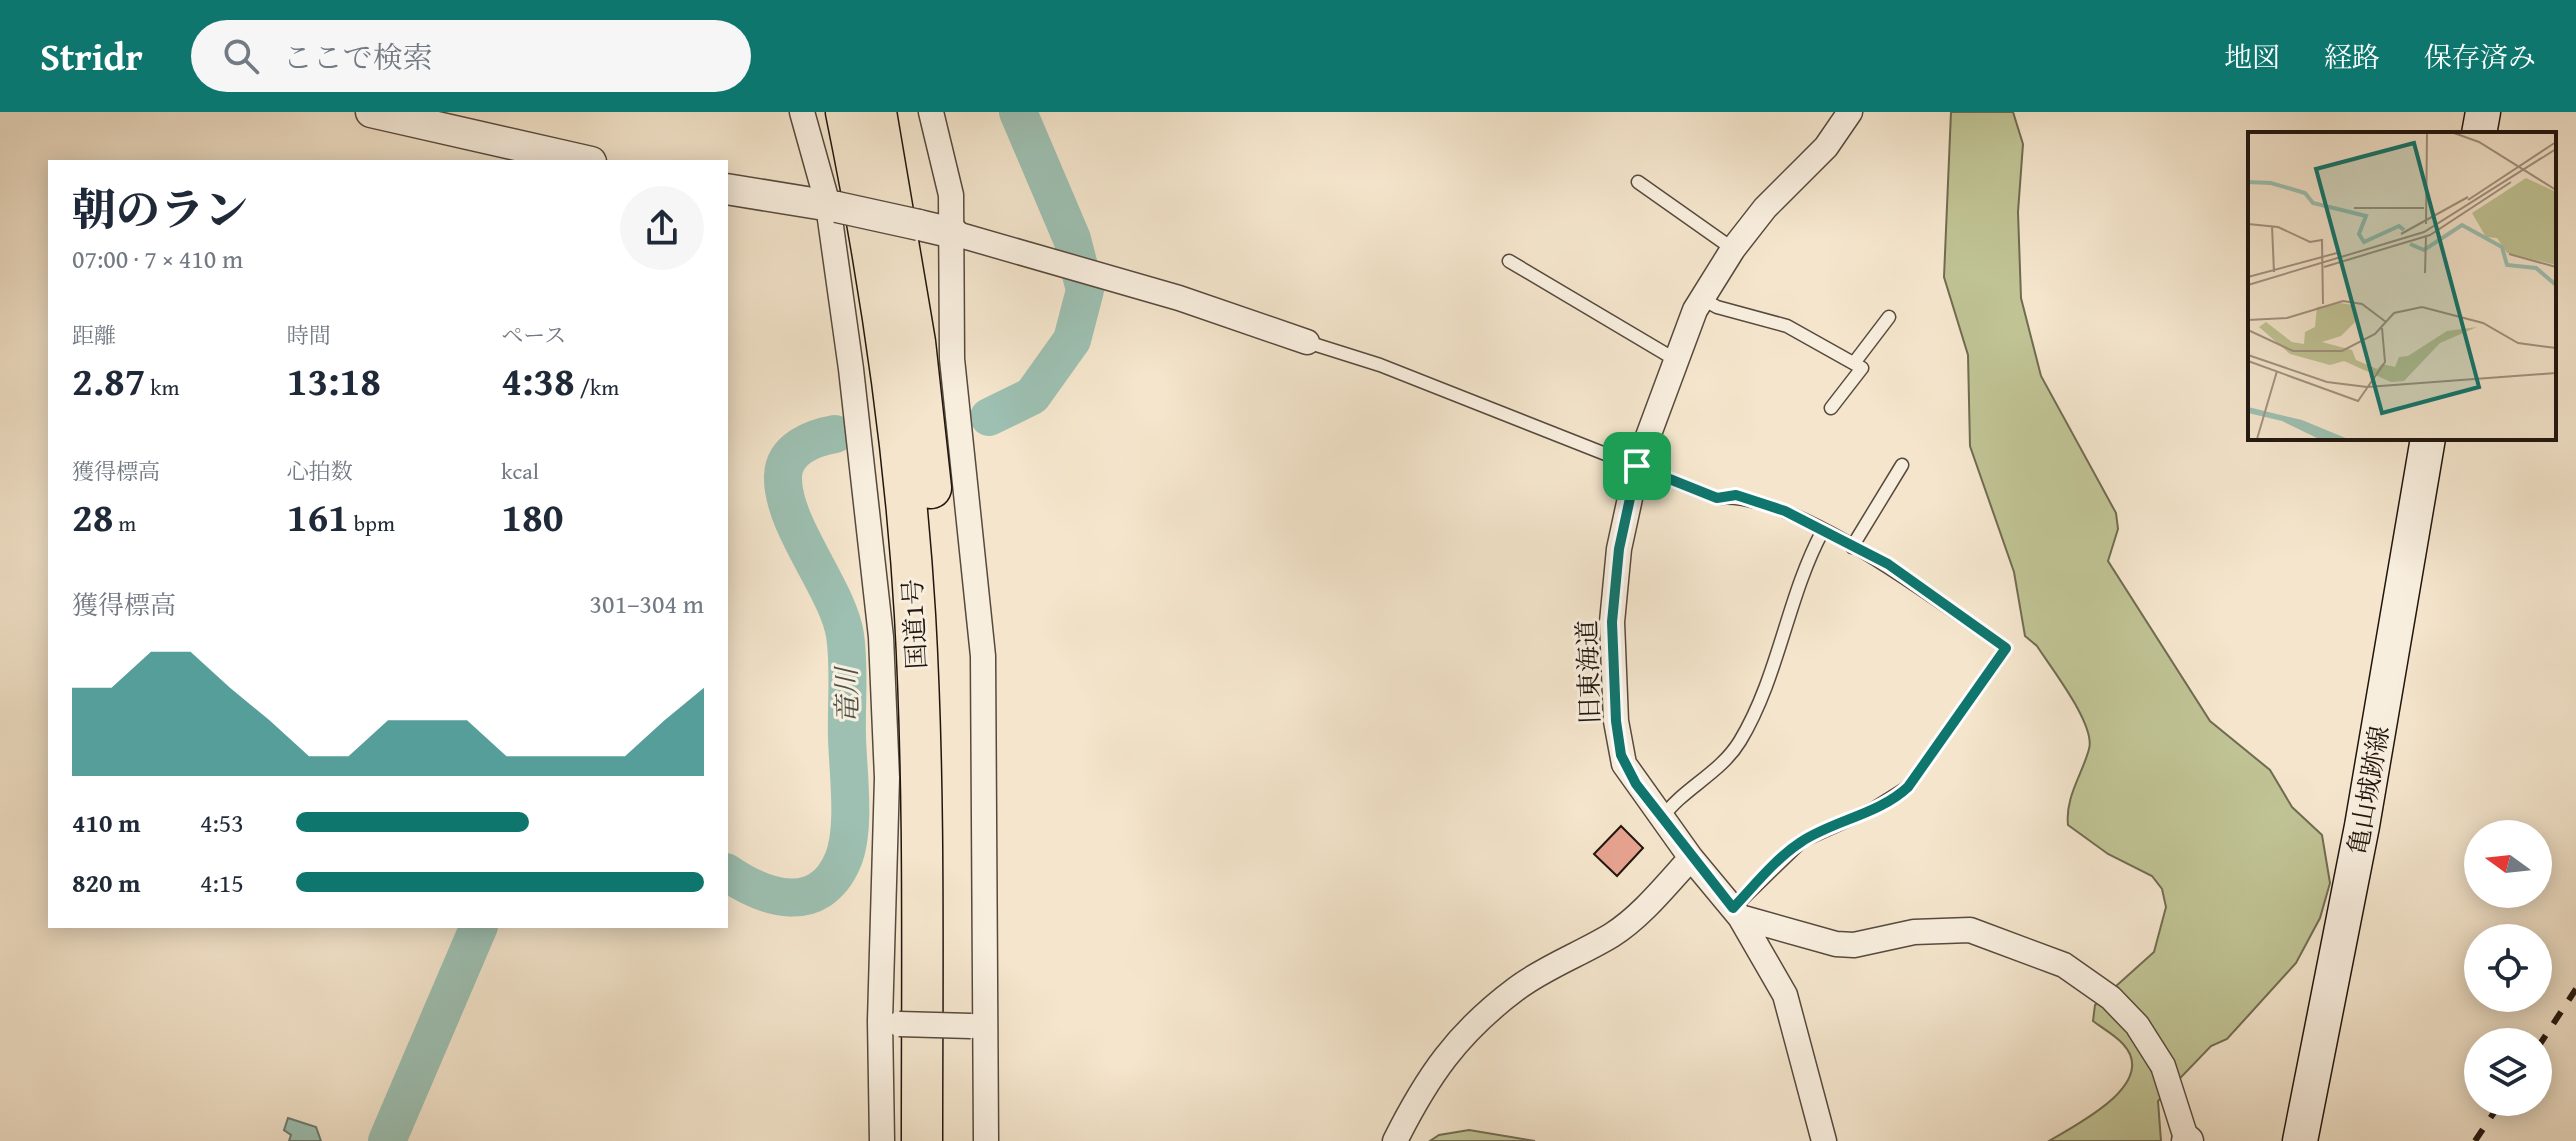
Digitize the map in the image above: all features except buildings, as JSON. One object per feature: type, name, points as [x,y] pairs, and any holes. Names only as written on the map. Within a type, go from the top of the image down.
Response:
[{"type":"highway","points":[[833,112],[838,129],[869,126]]},
{"type":"highway","name":"国道1号","points":[[869,126],[915,614],[921,807],[922,1141]]},
{"type":"highway","name":"国道1号","points":[[869,126],[919,372],[943,615],[948,835],[949,1141]]},
{"type":"main road","points":[[2479,132],[2483,112]]},
{"type":"main road","name":"亀山城跡線","points":[[2300,1141],[2362,826],[2428,440]]},
{"type":"street","points":[[371,112],[582,160]]},
{"type":"street","points":[[802,112],[833,206],[881,637],[889,1022],[882,1141]]},
{"type":"street","points":[[931,112],[946,161],[953,233],[952,359],[983,656],[979,1026],[986,1141]]},
{"type":"street","name":"旧東海道","points":[[1824,1141],[1785,995],[1736,912],[1691,858],[1624,764],[1616,721],[1612,622],[1619,549],[1637,466],[1701,298],[1765,208],[1826,147],[1850,112]]},
{"type":"street","points":[[728,189],[833,206],[953,233],[1105,275],[1307,342]]},
{"type":"street","points":[[1395,1141],[1424,1083],[1477,1022],[1518,988],[1615,933],[1662,890],[1691,858]]},
{"type":"street","points":[[1736,912],[1836,944],[1854,945],[1914,932],[1970,930],[2064,965],[2104,992],[2137,1025],[2163,1066],[2188,1141]]},
{"type":"street","points":[[889,1022],[979,1026]]},
{"type":"lane","points":[[1638,182],[1733,249]]},
{"type":"lane","points":[[1509,261],[1676,360]]},
{"type":"lane","points":[[1701,298],[1717,307],[1787,326],[1862,368],[1831,408]]},
{"type":"lane","points":[[1854,363],[1889,317]]},
{"type":"lane","points":[[1307,342],[1380,365],[1717,498],[1736,495],[1785,511],[1888,564],[2006,648],[1908,787],[1863,814],[1802,841],[1736,912]]},
{"type":"lane","points":[[1852,547],[1902,465]]},
{"type":"lane","points":[[1662,818],[1674,801],[1727,758],[1742,738],[1769,680],[1800,583],[1822,532]]},
{"type":"green space","points":[[1951,112],[2013,112],[2023,144],[2018,212],[2021,298],[2041,376],[2116,513],[2118,529],[2108,561],[2210,721],[2270,770],[2292,807],[2322,835],[2330,883],[2320,918],[2296,963],[2227,1039],[2211,1046],[2158,1101],[2161,1141],[2049,1141],[2110,1102],[2131,1074],[2132,1059],[2123,1044],[2093,1021],[2095,1005],[2154,952],[2166,907],[2162,889],[2152,876],[2108,854],[2068,825],[2069,805],[2089,749],[2086,726],[2037,646],[2025,636],[2014,572],[1970,446],[1968,355],[1944,277]]},
{"type":"green space","points":[[1469,1130],[1535,1141],[1430,1141],[1439,1135]]},
{"type":"shaded area","points":[[288,1118],[316,1127],[321,1141],[289,1141],[291,1135],[284,1130]]},
{"type":"waterway","name":"竜川","points":[[989,417],[1032,396],[1072,340],[1085,290],[1072,239],[1018,112]]},
{"type":"waterway","name":"竜川","points":[[728,873],[757,890],[774,895],[790,898],[806,896],[820,890],[833,878],[847,847],[850,800],[845,635],[832,598],[791,515],[783,476],[788,459],[801,446],[835,434]]},
{"type":"waterway","name":"竜川","points":[[387,1141],[478,928]]},
{"type":"railway","points":[[2550,1028],[2576,989]]},
{"type":"railway","points":[[2475,1141],[2492,1116]]},
{"type":"route","points":[[1637,466],[1717,498],[1736,495],[1785,511],[1888,564],[1892,570],[2006,648],[1908,787],[1898,796],[1853,819],[1802,841],[1733,908],[1636,784],[1621,755],[1616,721],[1612,622],[1619,549],[1637,466]]}]
